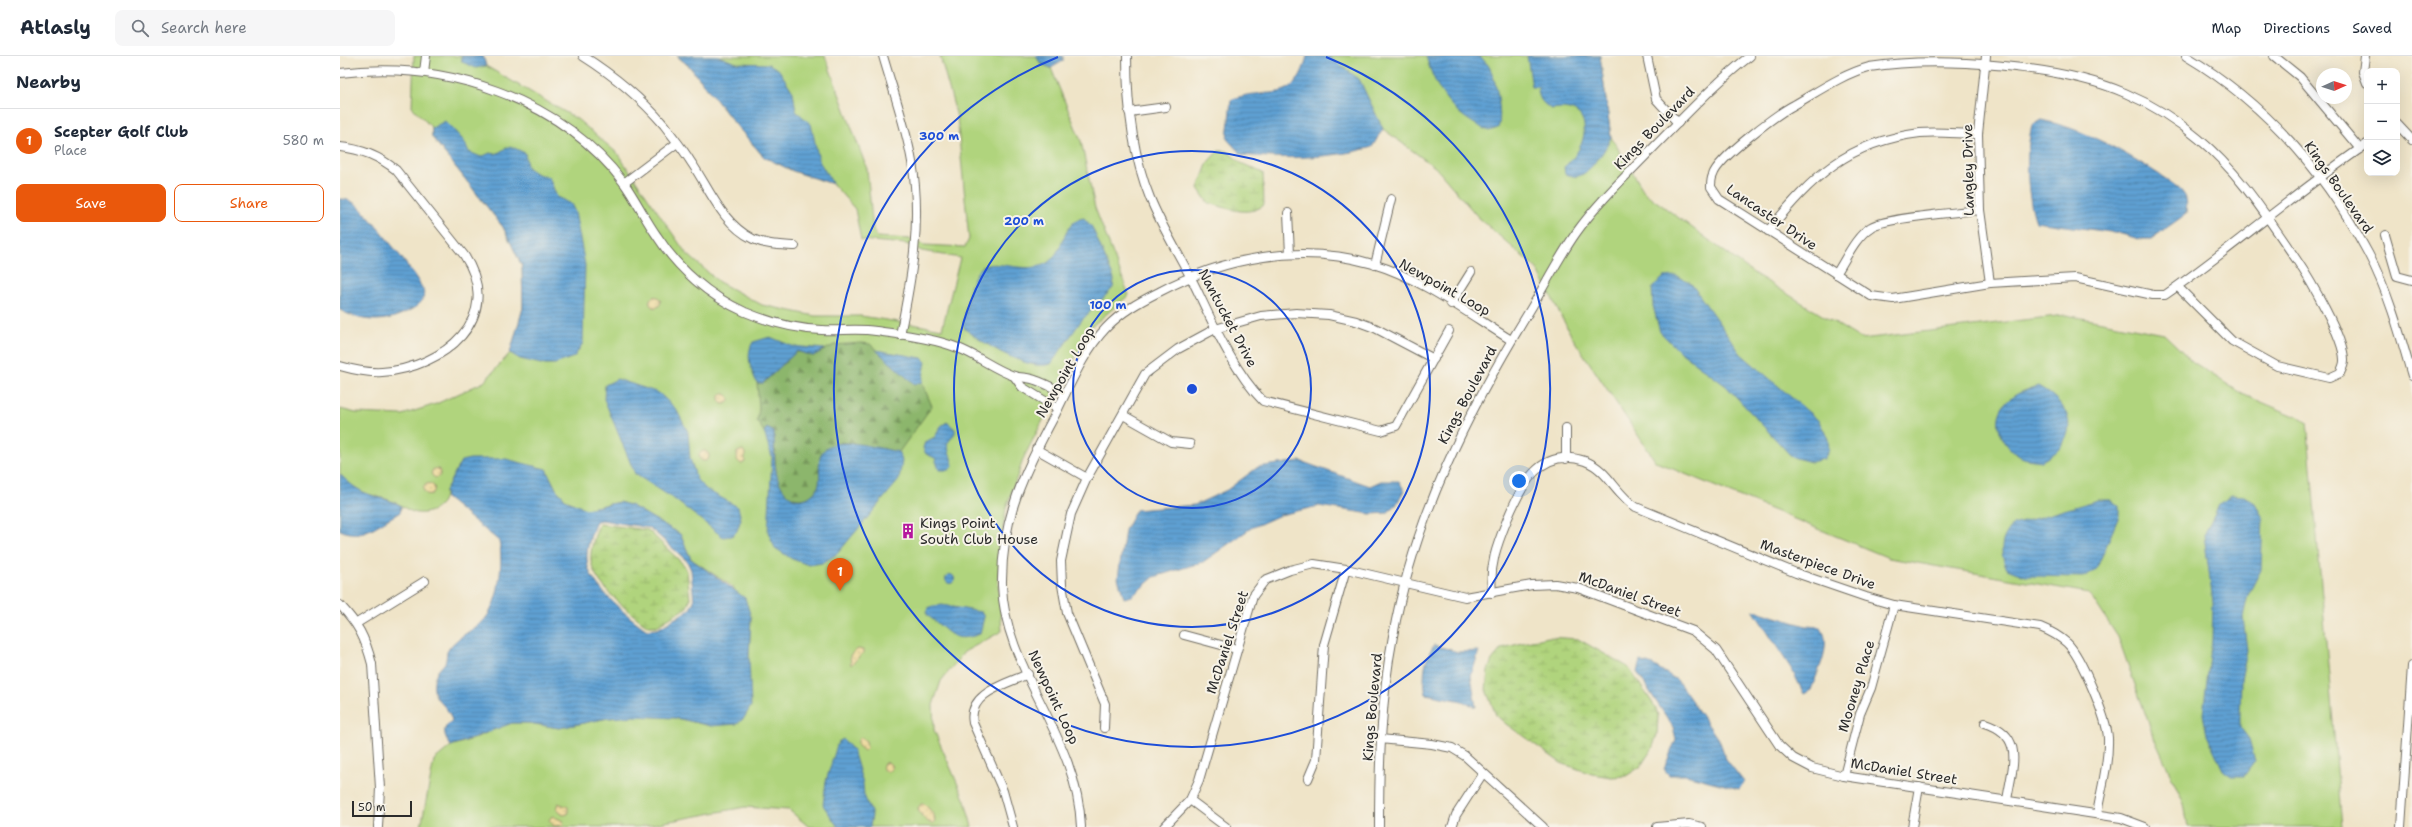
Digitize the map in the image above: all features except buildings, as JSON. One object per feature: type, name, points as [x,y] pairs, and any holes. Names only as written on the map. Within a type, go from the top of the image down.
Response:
[{"type":"street","points":[[424,72],[426,56]]},
{"type":"street","points":[[583,56],[642,102],[677,143],[719,208],[739,228],[752,238],[768,244],[794,246]]},
{"type":"street","points":[[883,56],[912,161],[917,212],[913,270],[900,335]]},
{"type":"street","name":"Nantucket Drive","points":[[1127,56],[1129,112],[1135,147],[1150,198],[1215,329],[1253,391],[1264,401],[1381,431],[1396,426],[1449,331]]},
{"type":"street","points":[[1647,56],[1656,99],[1678,123]]},
{"type":"street","name":"Kings Boulevard","points":[[1379,827],[1380,739],[1393,634],[1427,510],[1448,457],[1511,340],[1576,233],[1625,177],[1678,123],[1728,73],[1750,56]]},
{"type":"street","name":"Kings Boulevard","points":[[2186,56],[2245,97],[2272,120],[2300,151],[2320,178],[2368,254],[2389,301],[2409,355],[2412,376]]},
{"type":"street","points":[[2274,56],[2300,77],[2360,149]]},
{"type":"street","points":[[2364,75],[2365,56]]},
{"type":"street","name":"Langley Drive","points":[[1985,59],[1978,134],[1980,210],[1990,283]]},
{"type":"street","name":"Lancaster Drive","points":[[2178,287],[2232,341],[2277,366],[2329,378],[2340,373],[2344,360],[2335,329],[2306,273],[2268,219],[2234,172],[2200,139],[2164,114],[2124,93],[2075,77],[1985,59],[1913,60],[1868,68],[1830,85],[1774,117],[1745,140],[1713,173],[1711,187],[1719,199],[1871,296],[1893,299],[1990,283],[2075,278],[2153,295],[2165,295],[2178,287],[2268,219]]},
{"type":"street","points":[[340,73],[372,69],[424,72],[485,88],[538,109],[558,121],[586,142],[624,183],[661,243],[679,264],[704,288],[733,306],[762,319],[794,327],[821,330],[864,330],[900,335],[957,347],[1014,376],[1036,380],[1065,394]]},
{"type":"street","points":[[1129,112],[1166,107]]},
{"type":"street","points":[[2400,127],[2412,140]]},
{"type":"street","points":[[1768,231],[1798,194],[1837,160],[1878,141],[1921,133],[1978,134]]},
{"type":"street","points":[[624,183],[677,143]]},
{"type":"street","points":[[2268,219],[2320,178],[2364,146]]},
{"type":"street","points":[[340,147],[368,152],[385,160],[396,170],[464,255],[473,270],[477,292],[475,310],[468,330],[457,342],[442,353],[414,366],[389,371],[369,372],[340,366]]},
{"type":"street","points":[[1375,265],[1392,199]]},
{"type":"street","points":[[1836,274],[1860,237],[1871,226],[1887,222],[1980,210]]},
{"type":"street","points":[[1288,214],[1290,254]]},
{"type":"street","points":[[2385,235],[2397,276],[2412,280]]},
{"type":"street","name":"Newpoint Loop","points":[[1081,827],[1076,791],[1068,760],[1012,636],[1006,615],[1002,588],[1002,559],[1005,537],[1016,494],[1036,449],[1092,346],[1106,329],[1127,310],[1190,276],[1230,262],[1290,254],[1342,257],[1375,265],[1404,276],[1511,340]]},
{"type":"street","points":[[1451,304],[1471,272]]},
{"type":"street","points":[[1104,728],[1105,704],[1068,614],[1062,585],[1061,561],[1071,514],[1087,478],[1145,374],[1178,349],[1215,329],[1261,316],[1296,313],[1329,315],[1376,328],[1434,359]]},
{"type":"street","points":[[1014,376],[1022,387],[1058,409]]},
{"type":"street","points":[[1123,415],[1171,442],[1190,444]]},
{"type":"street","points":[[1566,428],[1566,459]]},
{"type":"street","points":[[1036,449],[1087,478]]},
{"type":"street","name":"Masterpiece Drive","points":[[1492,593],[1491,570],[1494,553],[1522,486],[1540,467],[1553,461],[1566,459],[1583,461],[1600,468],[1624,498],[1643,510],[1796,573],[1894,605],[2032,625],[2049,631],[2068,643],[2081,664],[2107,730],[2108,746],[2097,814]]},
{"type":"street","name":"McDaniel Street","points":[[1164,827],[1190,800],[1199,780],[1236,649],[1253,596],[1265,580],[1290,570],[1314,564],[1346,569],[1465,597],[1532,585],[1566,586],[1610,599],[1693,632],[1716,650],[1779,745],[1793,758],[1812,768],[1844,776],[2097,814],[2130,820],[2145,827]]},
{"type":"street","points":[[1308,779],[1316,760],[1324,645],[1346,569]]},
{"type":"street","points":[[357,623],[425,581]]},
{"type":"street","points":[[340,604],[357,623],[367,644],[374,682],[380,788],[378,827]]},
{"type":"street","name":"Mooney Place","points":[[1844,776],[1860,714],[1871,688],[1894,605]]},
{"type":"street","points":[[1184,635],[1236,649]]},
{"type":"street","points":[[2401,827],[2412,666]]},
{"type":"street","points":[[1013,827],[1007,802],[973,723],[972,713],[979,697],[1028,674]]},
{"type":"street","points":[[1985,723],[2002,729],[2009,738],[2012,746],[2013,761],[2007,800]]},
{"type":"street","points":[[1380,739],[1452,748],[1483,773],[1542,827]]},
{"type":"street","points":[[1452,827],[1456,815],[1483,773]]},
{"type":"street","points":[[1912,827],[1919,787]]},
{"type":"street","points":[[1190,800],[1226,827]]},
{"type":"street","points":[[1657,827],[1689,824],[1702,827]]},
{"type":"green space","points":[[414,56],[483,56],[486,66],[577,119],[617,153],[686,253],[719,282],[762,305],[815,316],[861,316],[942,329],[960,258],[922,251],[906,244],[861,240],[855,209],[833,184],[793,171],[764,157],[736,125],[690,67],[677,56],[825,56],[867,169],[873,230],[877,237],[910,239],[924,245],[965,247],[969,239],[957,117],[940,56],[1036,56],[1041,64],[1051,68],[1081,141],[1095,208],[1129,295],[1091,327],[1024,457],[1006,508],[1001,541],[998,581],[1002,631],[964,652],[941,681],[933,705],[934,730],[965,801],[972,827],[809,827],[789,810],[745,807],[638,827],[421,827],[434,760],[451,746],[473,739],[499,727],[512,723],[529,723],[559,728],[608,718],[634,716],[676,718],[711,726],[749,656],[751,617],[733,587],[691,559],[680,534],[632,506],[619,502],[586,509],[567,501],[556,489],[546,469],[445,490],[445,496],[440,505],[425,513],[410,511],[399,504],[359,490],[348,483],[340,474],[340,409],[356,413],[402,415],[436,404],[484,382],[510,353],[523,308],[522,266],[503,227],[432,137],[432,128],[412,107]]},
{"type":"green space","points":[[1328,56],[1600,56],[1611,137],[1645,193],[1755,274],[1861,339],[2066,315],[2164,334],[2193,362],[2242,394],[2307,421],[2342,827],[2188,827],[2184,804],[2154,738],[2118,637],[2089,593],[1889,558],[1656,462],[1572,337],[1537,269],[1478,217],[1436,168],[1383,129],[1359,79]]},
{"type":"green space","points":[[1218,151],[1227,151],[1241,163],[1263,173],[1264,205],[1251,211],[1244,211],[1229,209],[1208,203],[1198,188],[1208,162]]},
{"type":"green space","points":[[862,343],[870,344],[914,384],[922,383],[932,406],[899,452],[840,442],[820,459],[819,484],[814,493],[803,499],[791,497],[785,493],[778,482],[775,464],[774,432],[767,428],[764,432],[757,421],[759,408],[757,383],[763,383],[797,351],[813,356],[834,345]]},
{"type":"green space","points":[[599,524],[648,530],[684,565],[687,571],[690,599],[687,607],[657,626],[648,626],[623,606],[605,588],[593,569],[591,551]]},
{"type":"green space","points":[[1548,637],[1578,639],[1628,667],[1656,708],[1658,716],[1657,735],[1652,749],[1640,767],[1626,776],[1611,777],[1592,774],[1561,763],[1506,724],[1496,715],[1486,690],[1488,670],[1492,660],[1502,648]]},
{"type":"sand","points":[[653,297],[657,297],[659,298],[659,306],[653,307],[650,304],[650,300]]},
{"type":"sand","points":[[722,394],[726,394],[728,395],[728,403],[722,404],[719,401],[719,397]]},
{"type":"sand","points":[[743,450],[745,453],[745,462],[741,464],[737,460],[737,452]]},
{"type":"sand","points":[[704,451],[709,456],[704,461],[699,456]]},
{"type":"sand","points":[[436,468],[441,473],[436,478],[431,473]]},
{"type":"sand","points":[[427,484],[431,484],[433,485],[433,493],[427,494],[424,491],[424,487]]},
{"type":"sand","points":[[858,649],[863,650],[863,653],[851,665],[850,655]]},
{"type":"sand","points":[[861,737],[866,741],[867,748],[864,751],[858,746],[858,740]]},
{"type":"sand","points":[[885,763],[889,763],[891,767],[889,771],[885,771],[883,769],[883,765]]},
{"type":"sand","points":[[558,803],[568,807],[568,814],[563,815],[556,809]]},
{"type":"sand","points":[[921,804],[925,804],[934,815],[935,820],[933,824],[921,815],[918,808]]},
{"type":"sand","points":[[552,816],[563,821],[564,825],[554,826],[549,820]]},
{"type":"water","points":[[461,56],[483,56],[486,66],[476,68],[462,62]]},
{"type":"water","points":[[677,56],[717,56],[737,63],[769,64],[779,70],[793,92],[796,111],[811,124],[819,161],[833,184],[793,171],[764,157],[736,125],[690,67]]},
{"type":"water","points":[[1036,56],[1063,56],[1063,61],[1051,68],[1041,64]]},
{"type":"water","points":[[1307,56],[1328,56],[1359,79],[1383,129],[1372,147],[1340,154],[1308,157],[1242,155],[1227,139],[1231,100],[1243,96],[1277,92],[1286,89],[1294,83],[1301,73]]},
{"type":"water","points":[[1426,56],[1479,56],[1488,65],[1494,78],[1498,96],[1500,115],[1498,128],[1489,131],[1466,118],[1456,110],[1441,92],[1430,69]]},
{"type":"water","points":[[1527,56],[1600,56],[1611,137],[1603,152],[1594,164],[1585,173],[1579,176],[1565,174],[1564,167],[1573,158],[1583,138],[1584,128],[1582,119],[1576,112],[1566,108],[1552,109],[1543,103],[1538,87],[1532,87]]},
{"type":"water","points":[[2041,120],[2073,129],[2103,142],[2174,184],[2185,196],[2187,205],[2186,214],[2151,239],[2139,239],[2118,233],[2036,222],[2028,186],[2028,149],[2032,125]]},
{"type":"water","points":[[445,121],[464,141],[469,152],[481,157],[490,153],[496,154],[510,146],[525,153],[527,167],[537,174],[549,177],[557,197],[571,204],[575,212],[585,265],[583,343],[574,357],[555,364],[541,364],[520,359],[510,353],[523,308],[522,266],[503,227],[432,137],[432,128]]},
{"type":"water","points":[[340,199],[353,202],[363,211],[383,234],[415,276],[424,293],[422,301],[417,306],[403,314],[376,320],[358,318],[340,310]]},
{"type":"water","points":[[1084,218],[1092,227],[1114,279],[1113,288],[1081,321],[1051,364],[1030,364],[1018,360],[983,342],[965,329],[963,324],[970,287],[980,269],[993,264],[1029,268],[1047,263],[1057,252],[1071,225],[1077,220]]},
{"type":"water","points":[[1676,276],[1690,282],[1741,354],[1819,421],[1828,439],[1829,450],[1824,459],[1811,462],[1792,457],[1726,386],[1679,351],[1660,332],[1653,306],[1652,288],[1664,277]]},
{"type":"water","points":[[770,337],[792,346],[825,349],[813,356],[797,351],[763,383],[757,383],[750,362],[749,352],[753,342]]},
{"type":"water","points":[[876,350],[922,358],[926,362],[922,383],[914,384]]},
{"type":"water","points":[[617,379],[659,393],[676,409],[688,432],[690,458],[697,480],[707,490],[738,507],[741,519],[737,531],[732,536],[723,537],[674,499],[635,474],[604,399],[605,385]]},
{"type":"water","points":[[2038,386],[2055,398],[2061,405],[2066,412],[2069,429],[2060,448],[2042,461],[2023,458],[2014,453],[2008,447],[2000,433],[1999,425],[2001,410],[2009,400],[2021,392]]},
{"type":"water","points":[[947,422],[955,429],[955,433],[947,444],[953,465],[949,470],[939,470],[935,458],[926,454],[923,448],[925,442],[935,437],[941,426]]},
{"type":"water","points":[[767,428],[774,432],[776,469],[781,486],[786,493],[793,498],[800,500],[810,496],[818,487],[821,455],[828,447],[835,444],[852,443],[899,452],[902,461],[899,480],[837,554],[822,563],[809,565],[792,559],[775,548],[768,532],[772,457],[764,432]]},
{"type":"water","points":[[470,459],[506,459],[546,469],[556,489],[567,501],[586,509],[619,502],[632,506],[680,534],[691,559],[745,598],[751,617],[749,656],[751,706],[744,718],[737,724],[711,726],[676,718],[634,716],[608,718],[559,728],[529,723],[512,723],[451,746],[445,736],[445,729],[446,726],[452,721],[447,710],[435,694],[435,676],[445,662],[447,652],[450,647],[458,639],[482,622],[488,615],[493,606],[499,584],[501,560],[499,541],[446,498],[445,491],[461,461]],"holes":[[[602,520],[650,528],[687,561],[691,570],[694,601],[690,609],[658,629],[647,630],[620,609],[601,590],[589,570],[587,551],[596,521]]]},
{"type":"water","points":[[1300,461],[1370,486],[1381,481],[1399,481],[1404,490],[1396,505],[1387,513],[1371,514],[1319,506],[1280,515],[1251,528],[1203,562],[1154,577],[1132,596],[1124,598],[1118,578],[1125,530],[1136,510],[1195,505],[1227,490],[1258,467]]},
{"type":"water","points":[[340,474],[348,482],[362,491],[401,506],[400,513],[364,532],[349,533],[340,530]]},
{"type":"water","points":[[2231,495],[2244,496],[2255,503],[2263,518],[2261,570],[2248,595],[2243,617],[2247,650],[2241,680],[2240,727],[2249,739],[2255,761],[2244,776],[2231,776],[2223,770],[2207,735],[2203,714],[2212,639],[2213,602],[2204,535],[2219,505]]},
{"type":"water","points":[[2098,500],[2111,500],[2119,506],[2119,516],[2096,570],[2083,577],[2025,576],[2007,569],[2004,563],[2002,546],[2005,535],[2013,525]]},
{"type":"water","points":[[948,575],[952,575],[954,579],[952,583],[948,583],[946,581],[946,577]]},
{"type":"water","points":[[942,605],[981,612],[984,617],[980,634],[963,638],[957,637],[952,635],[928,616],[926,612],[929,607]]},
{"type":"water","points":[[1753,610],[1806,626],[1820,627],[1824,634],[1825,649],[1811,690],[1804,694],[1792,670]]},
{"type":"water","points":[[1434,645],[1458,652],[1479,651],[1471,676],[1476,707],[1462,701],[1426,694],[1424,675],[1426,662]]},
{"type":"water","points":[[1640,661],[1653,665],[1677,680],[1720,742],[1726,759],[1744,782],[1739,789],[1686,775],[1669,775],[1664,769],[1676,739],[1673,727],[1637,672]]},
{"type":"water","points":[[843,739],[853,750],[863,784],[864,795],[872,815],[870,827],[838,827],[823,805],[826,781],[838,742]]},
{"type":"place","name":"Kings Point South Club House","points":[[908,531]]},
{"type":"place","name":"Scepter Golf Club","points":[[840,591]]}]
